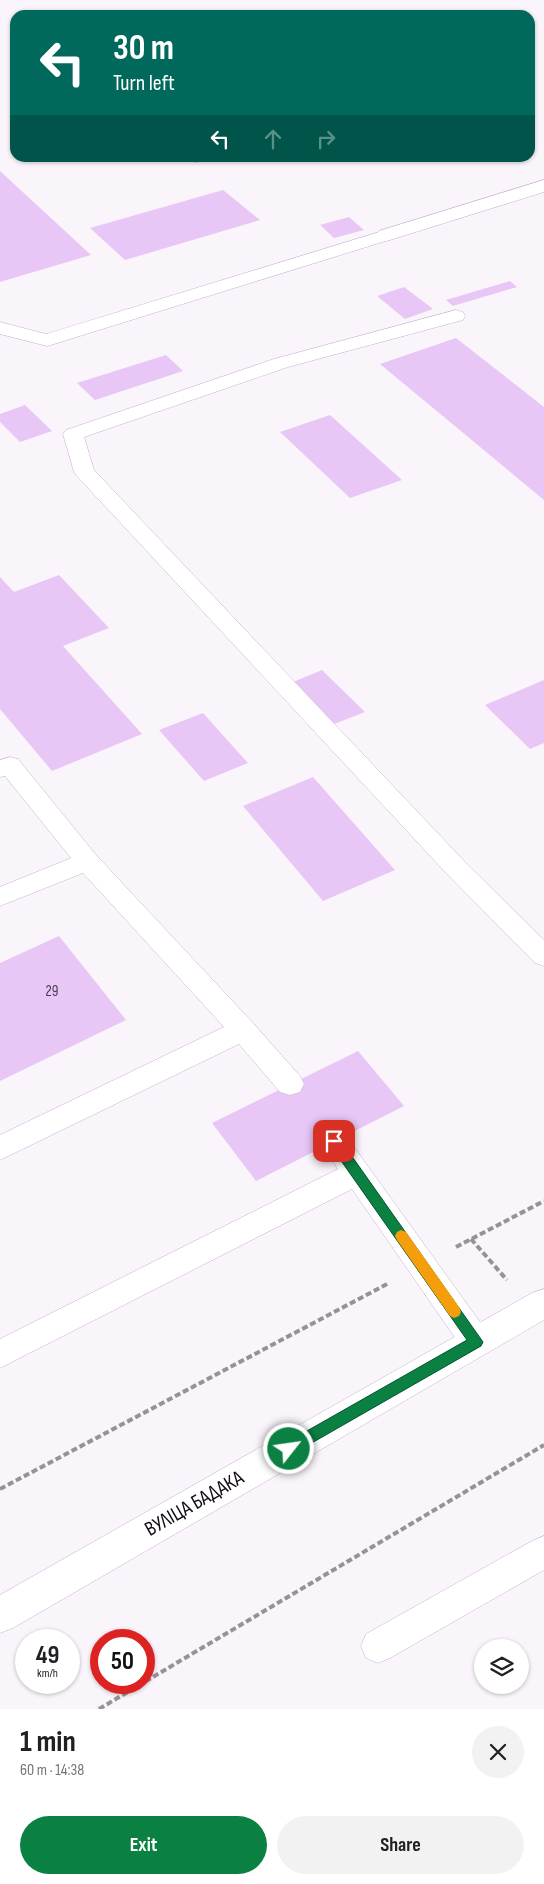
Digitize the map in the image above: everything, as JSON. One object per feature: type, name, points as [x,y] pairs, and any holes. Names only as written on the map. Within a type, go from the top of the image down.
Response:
[{"type":"main road","points":[[386,235],[544,186]]},
{"type":"main road","name":"ВУЛІЦА БАДАКА","points":[[0,1615],[544,1303]]},
{"type":"lane","points":[[0,328],[47,340],[386,235]]},
{"type":"lane","points":[[456,316],[281,362],[73,434],[84,472],[456,868],[544,956]]},
{"type":"lane","points":[[3,762],[87,861],[244,1030],[290,1084]]},
{"type":"lane","points":[[0,897],[87,861]]},
{"type":"lane","points":[[0,1148],[244,1030]]},
{"type":"lane","points":[[334,1141],[476,1342]]},
{"type":"lane","points":[[0,1354],[357,1173]]},
{"type":"lane","points":[[378,1646],[544,1552]]},
{"type":"path","points":[[0,1489],[544,1201]]},
{"type":"path","points":[[99,1709],[544,1445]]},
{"type":"building","points":[[0,171],[91,255],[0,282]]},
{"type":"building","points":[[223,190],[260,220],[125,260],[90,228]]},
{"type":"building","points":[[349,217],[364,230],[334,238],[320,225]]},
{"type":"building","points":[[510,281],[517,287],[453,306],[446,300]]},
{"type":"building","points":[[404,287],[433,309],[405,319],[377,296]]},
{"type":"building","points":[[456,338],[544,407],[544,500],[380,364]]},
{"type":"building","points":[[166,355],[183,371],[95,400],[77,383]]},
{"type":"building","points":[[25,405],[52,431],[20,442],[0,422],[0,414]]},
{"type":"building","points":[[330,415],[402,480],[350,498],[280,432]]},
{"type":"building","points":[[59,575],[109,628],[63,646],[142,734],[52,771],[0,709],[0,577],[14,592]]},
{"type":"building","points":[[322,670],[365,712],[334,724],[293,682]]},
{"type":"building","points":[[544,680],[544,743],[530,749],[485,705]]},
{"type":"building","points":[[203,713],[248,763],[204,781],[159,730]]},
{"type":"building","points":[[313,777],[395,870],[323,901],[243,806]]},
{"type":"building","points":[[59,936],[126,1020],[0,1081],[0,963]]},
{"type":"building","points":[[358,1051],[404,1106],[256,1181],[212,1123]]},
{"type":"slow traffic","points":[[401,1236],[454,1312]]},
{"type":"route","points":[[289,1449],[476,1342],[334,1141]]}]
